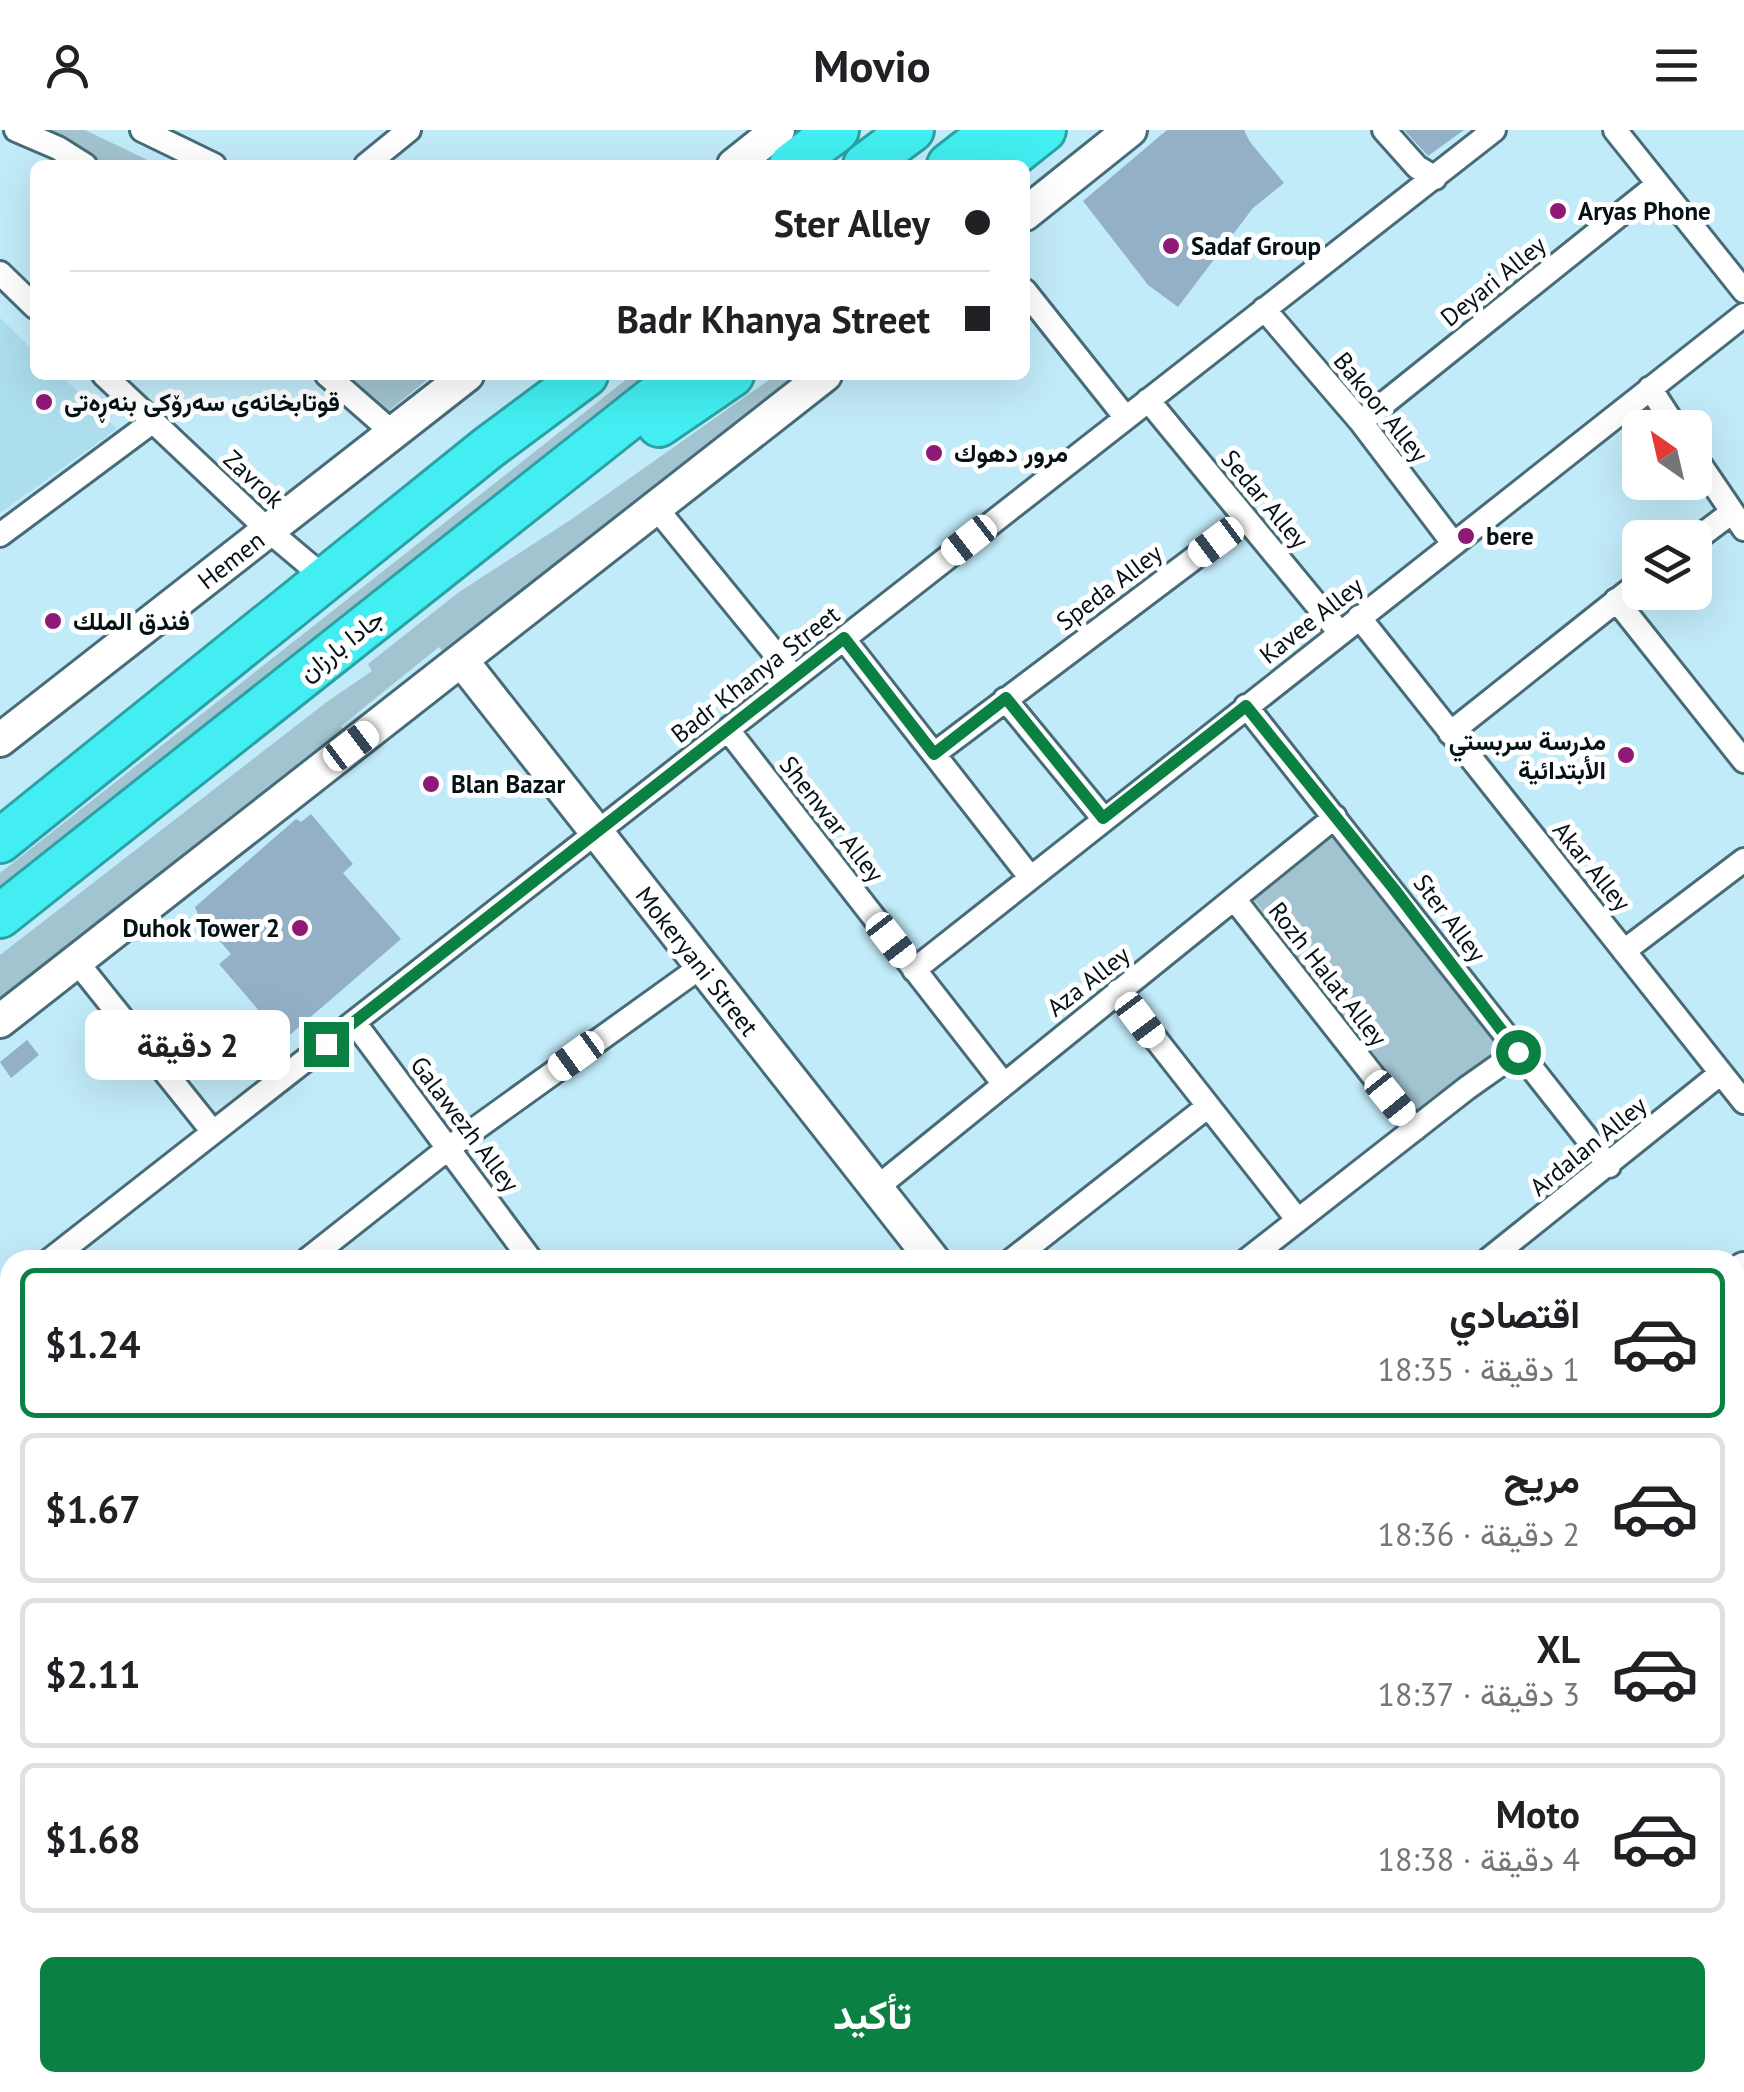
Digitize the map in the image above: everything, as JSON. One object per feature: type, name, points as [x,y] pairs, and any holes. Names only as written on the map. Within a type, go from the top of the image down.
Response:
[{"type":"highway","points":[[798,160],[837,130]]},
{"type":"highway","points":[[873,160],[912,130]]},
{"type":"highway","points":[[955,160],[994,130]]},
{"type":"highway","points":[[1006,160],[1044,130]]},
{"type":"highway","points":[[488,448],[551,380]]},
{"type":"highway","points":[[0,841],[488,448],[579,380]]},
{"type":"highway","name":"جادا بارزان","points":[[0,916],[677,380]]},
{"type":"highway","points":[[523,501],[670,418],[725,380]]},
{"type":"main road","points":[[740,160],[778,130]]},
{"type":"main road","points":[[1030,210],[1130,130]]},
{"type":"main road","name":"Hemen","points":[[0,740],[460,380]]},
{"type":"main road","points":[[0,1022],[819,380]]},
{"type":"main road","name":"Mokeryani Street","points":[[462,662],[925,1250]]},
{"type":"street","points":[[16,130],[77,160]]},
{"type":"street","points":[[372,160],[409,130]]},
{"type":"street","points":[[1384,130],[1416,167],[1435,178]]},
{"type":"street","name":"Badr Khanya Street","points":[[63,1250],[1494,130]]},
{"type":"street","points":[[1615,130],[1744,290]]},
{"type":"street","points":[[154,132],[205,160]]},
{"type":"street","name":"Deyari Alley","points":[[1361,422],[1658,184]]},
{"type":"street","points":[[0,273],[30,303]]},
{"type":"street","points":[[1030,297],[1126,418]]},
{"type":"street","name":"Bakoor Alley","points":[[1264,309],[1361,422],[1452,543]]},
{"type":"street","name":"Kavee Alley","points":[[914,970],[1744,315]]},
{"type":"street","name":"Zavrok","points":[[109,380],[326,580]]},
{"type":"street","points":[[333,380],[392,432]]},
{"type":"street","points":[[1650,388],[1664,410]]},
{"type":"street","name":"Sedar Alley","points":[[1148,400],[1340,633]]},
{"type":"street","points":[[0,535],[152,422]]},
{"type":"street","points":[[1712,482],[1738,521],[1712,532]]},
{"type":"street","points":[[657,509],[794,677]]},
{"type":"street","name":"Speda Alley","points":[[934,754],[1246,519]]},
{"type":"street","points":[[1450,733],[1622,596]]},
{"type":"street","points":[[1616,600],[1744,761]]},
{"type":"street","name":"Akar Alley","points":[[1360,617],[1744,1102]]},
{"type":"street","points":[[844,638],[1030,878]]},
{"type":"street","points":[[1006,698],[1103,818]]},
{"type":"street","name":"Ster Alley","points":[[1246,706],[1609,1166]]},
{"type":"street","name":"Shenwar Alley","points":[[728,730],[1003,1083]]},
{"type":"street","name":"Aza Alley","points":[[875,1189],[1336,817]]},
{"type":"street","points":[[1624,951],[1744,860]]},
{"type":"street","name":"Rozh Halat Alley","points":[[1235,900],[1415,1129]]},
{"type":"street","points":[[77,962],[213,1132]]},
{"type":"street","points":[[319,1250],[450,1147],[702,966]]},
{"type":"street","points":[[1118,991],[1297,1219]]},
{"type":"street","name":"Galawezh Alley","points":[[354,1022],[524,1250]]},
{"type":"street","points":[[1259,1250],[1518,1052]]},
{"type":"street","name":"Ardalan Alley","points":[[1501,1250],[1720,1073]]},
{"type":"street","points":[[1025,1250],[1206,1107]]},
{"type":"shaded area","points":[[15,130],[85,130],[148,160],[84,160]]},
{"type":"shaded area","name":"قوتابخانەی سەرۆکی بنەڕەتی","points":[[0,318],[30,347],[30,380],[65,380],[117,429],[0,513]]},
{"type":"shaded area","points":[[348,380],[427,380],[386,413]]},
{"type":"shaded area","points":[[626,380],[659,380],[0,897],[0,873]]},
{"type":"shaded area","points":[[769,380],[803,380],[450,660],[439,647],[341,726],[350,740],[0,1016],[0,955],[372,671],[368,664],[459,592],[569,521]]},
{"type":"shaded area","points":[[1335,833],[1510,1048],[1422,1115],[1254,900]]},
{"type":"building","name":"Sadaf Group","points":[[1167,130],[1244,130],[1284,183],[1253,208],[1178,307],[1148,285],[1083,201]]},
{"type":"building","points":[[1404,130],[1464,130],[1428,156]]},
{"type":"building","name":"Duhok Tower 2","points":[[311,814],[353,864],[343,873],[401,939],[284,1040],[219,964],[231,954],[195,907],[296,819],[301,822]]},
{"type":"building","points":[[27,1040],[39,1055],[11,1078],[0,1062]]},
{"type":"place","name":"Aryas Phone","points":[[1558,211]]},
{"type":"place","name":"Sadaf Group","points":[[1171,246]]},
{"type":"place","name":"قوتابخانەی سەرۆکی بنەڕەتی","points":[[44,402]]},
{"type":"place","name":"مرور دهوك","points":[[934,453]]},
{"type":"place","name":"bere","points":[[1466,536]]},
{"type":"place","name":"فندق الملك","points":[[53,621]]},
{"type":"place","name":"مدرسة سربستي الأبتدائية","points":[[1626,755]]},
{"type":"place","name":"Blan Bazar","points":[[431,784]]},
{"type":"place","name":"Duhok Tower 2","points":[[300,928]]},
{"type":"route","points":[[326,1044],[844,638],[934,754],[1006,698],[1103,818],[1246,706],[1394,889],[1518,1052]]}]
